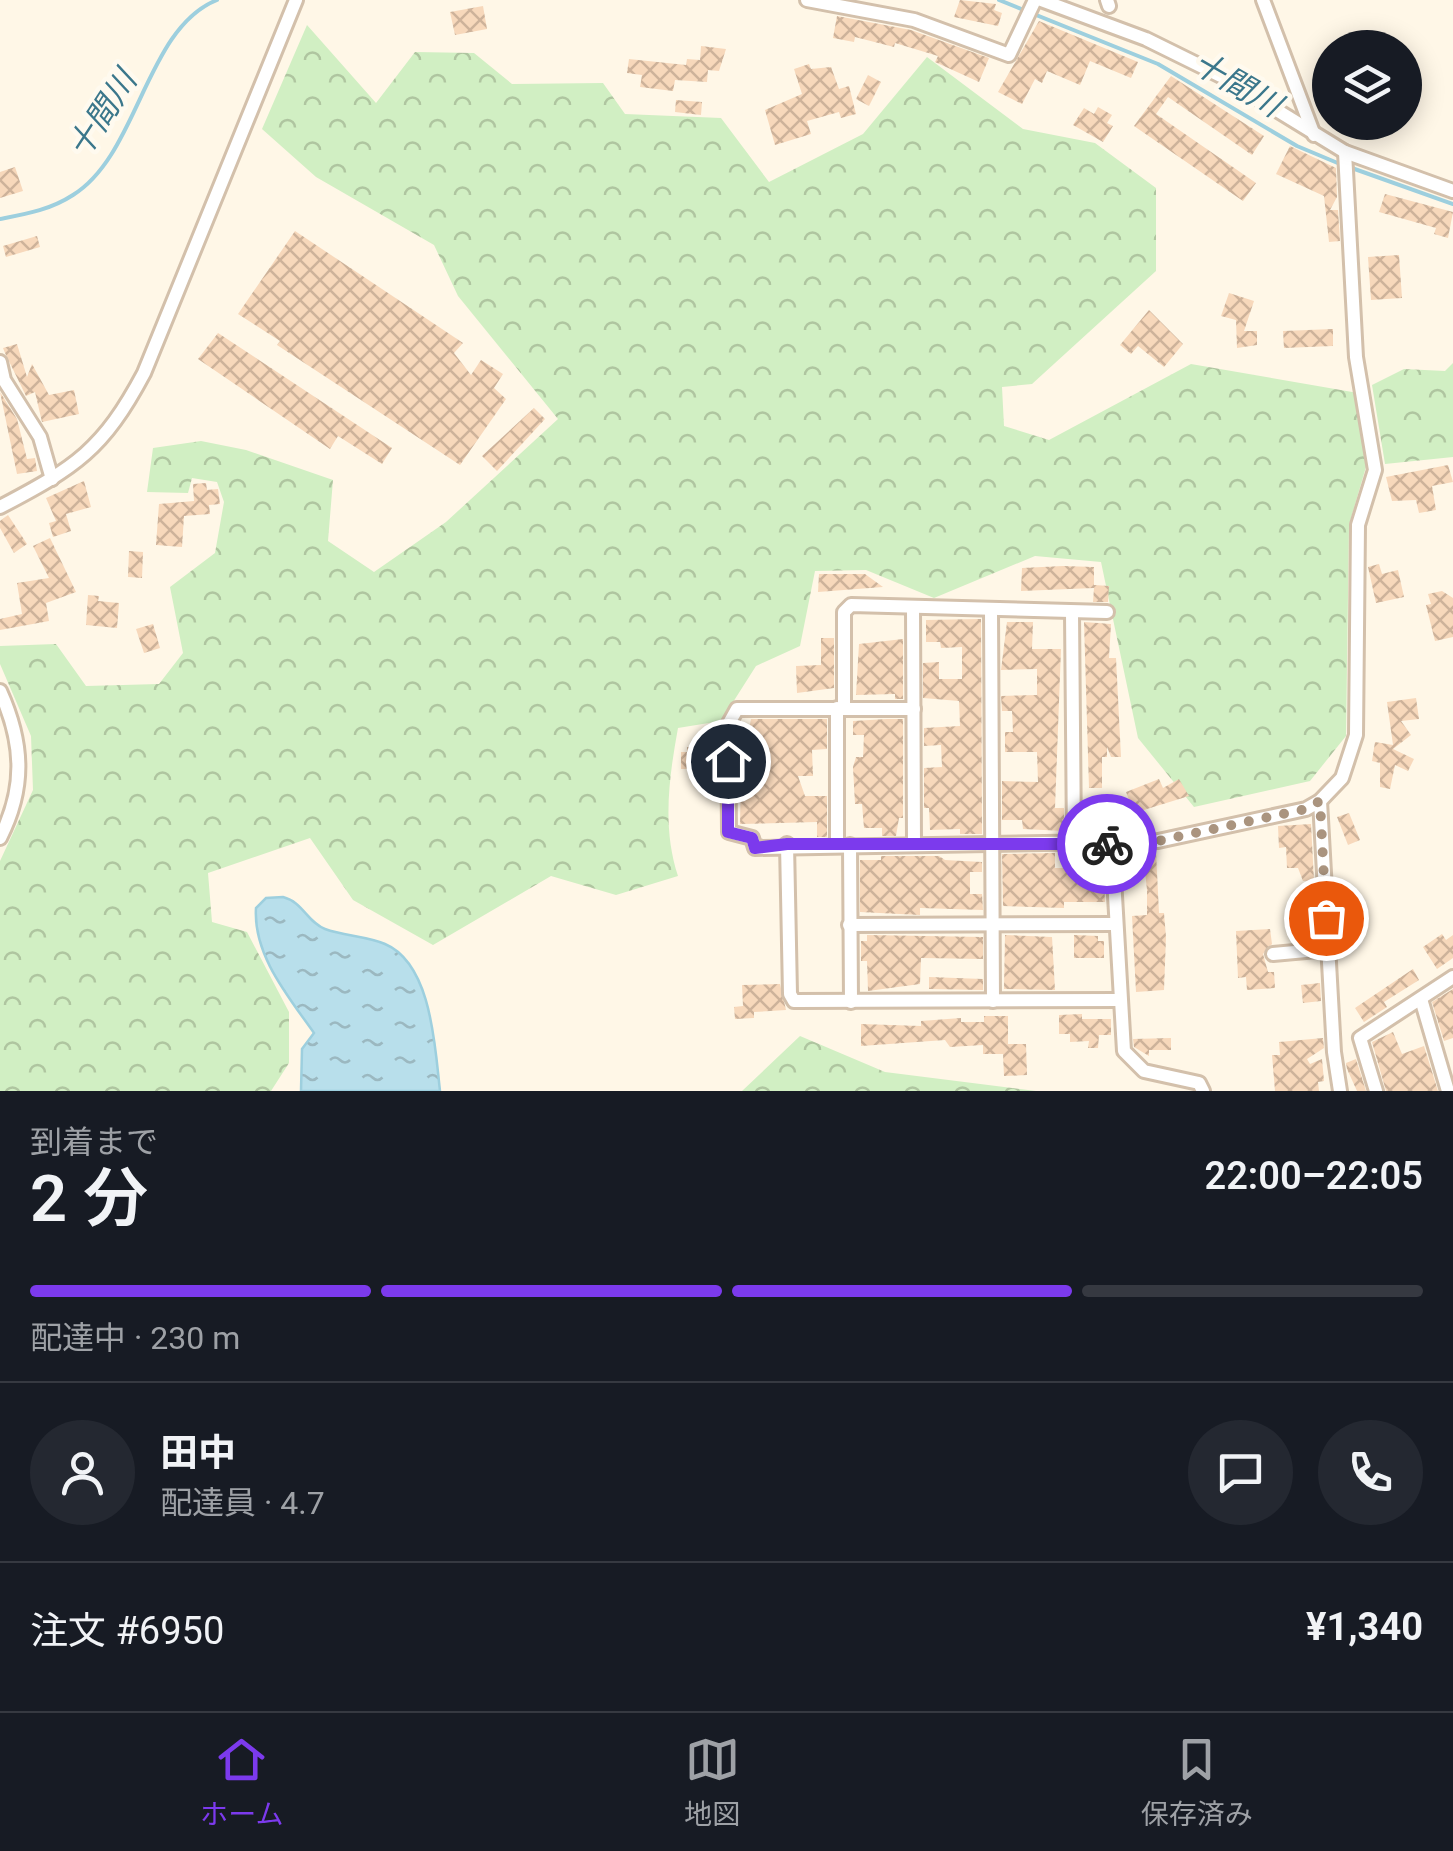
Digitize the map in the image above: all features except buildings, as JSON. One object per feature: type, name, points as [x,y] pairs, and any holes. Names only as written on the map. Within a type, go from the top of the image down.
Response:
[{"type":"street","points":[[0,507],[52,480],[89,454],[118,423],[144,372],[296,0]]},
{"type":"street","points":[[807,0],[914,20],[1009,55],[1038,0],[1146,39],[1206,68],[1312,133]]},
{"type":"street","points":[[1262,0],[1312,129]]},
{"type":"street","points":[[1324,140],[1345,152],[1453,191]]},
{"type":"street","points":[[914,709],[737,709],[728,725],[728,832],[752,838],[755,848],[787,844],[1158,841],[1306,809],[1320,801],[1342,778],[1356,736],[1358,525],[1375,470],[1356,358],[1345,152]]},
{"type":"street","points":[[0,362],[4,380],[40,437],[52,480]]},
{"type":"street","points":[[850,1002],[840,708],[844,612],[852,604],[1107,612]]},
{"type":"street","points":[[913,607],[914,843]]},
{"type":"street","points":[[991,610],[993,1001]]},
{"type":"street","points":[[1072,613],[1074,843]]},
{"type":"street","points":[[0,691],[19,746],[21,777],[0,838]]},
{"type":"street","points":[[1320,801],[1340,1091]]},
{"type":"street","points":[[787,844],[790,994],[804,1003],[1120,1000]]},
{"type":"street","points":[[1112,844],[1124,1051],[1130,1062],[1144,1071],[1198,1083],[1203,1091]]},
{"type":"street","points":[[849,926],[1115,924]]},
{"type":"street","points":[[1273,954],[1328,949]]},
{"type":"street","points":[[1376,1091],[1360,1038],[1453,977]]},
{"type":"street","points":[[1421,999],[1448,1091]]},
{"type":"green space","points":[[307,25],[376,103],[415,52],[474,53],[512,84],[603,83],[625,114],[721,118],[769,182],[863,134],[927,57],[1023,129],[1095,143],[1156,188],[1156,271],[1032,384],[1002,387],[1004,426],[1049,440],[1191,364],[1358,393],[1366,467],[1349,525],[1346,736],[1310,781],[1194,807],[1138,738],[1101,562],[1035,556],[934,598],[866,570],[815,571],[800,646],[756,666],[721,721],[678,728],[669,821],[678,876],[616,895],[551,876],[433,945],[353,900],[310,838],[208,873],[212,922],[247,932],[289,1012],[289,1063],[271,1091],[0,1091],[0,861],[33,790],[31,736],[0,664],[0,646],[56,644],[86,686],[159,684],[183,653],[170,587],[215,553],[224,502],[217,482],[192,478],[188,493],[147,492],[153,448],[201,441],[246,450],[333,480],[328,541],[374,572],[446,522],[558,419],[458,296],[434,245],[316,177],[262,129]]},
{"type":"green space","points":[[1453,363],[1453,457],[1385,464],[1372,385],[1404,369],[1445,371]]},
{"type":"green space","points":[[800,1036],[885,1072],[1036,1091],[742,1091]]},
{"type":"water","points":[[283,897],[325,929],[378,941],[401,954],[413,969],[428,1009],[440,1091],[301,1091],[302,1049],[314,1033],[274,974],[257,925],[256,908],[266,898]]},
{"type":"waterway","name":"十間川","points":[[0,219],[56,204],[95,176],[129,123],[173,37],[193,15],[217,0]]},
{"type":"waterway","name":"十間川","points":[[999,0],[1158,64],[1297,146],[1340,164]]},
{"type":"waterway","name":"十間川","points":[[1349,167],[1453,204]]},
{"type":"way so far","points":[[1107,844],[1158,841],[1236,820],[1306,809],[1320,801],[1326,918]]},
{"type":"route","points":[[728,761],[728,832],[752,838],[755,848],[787,844],[1107,844]]}]
